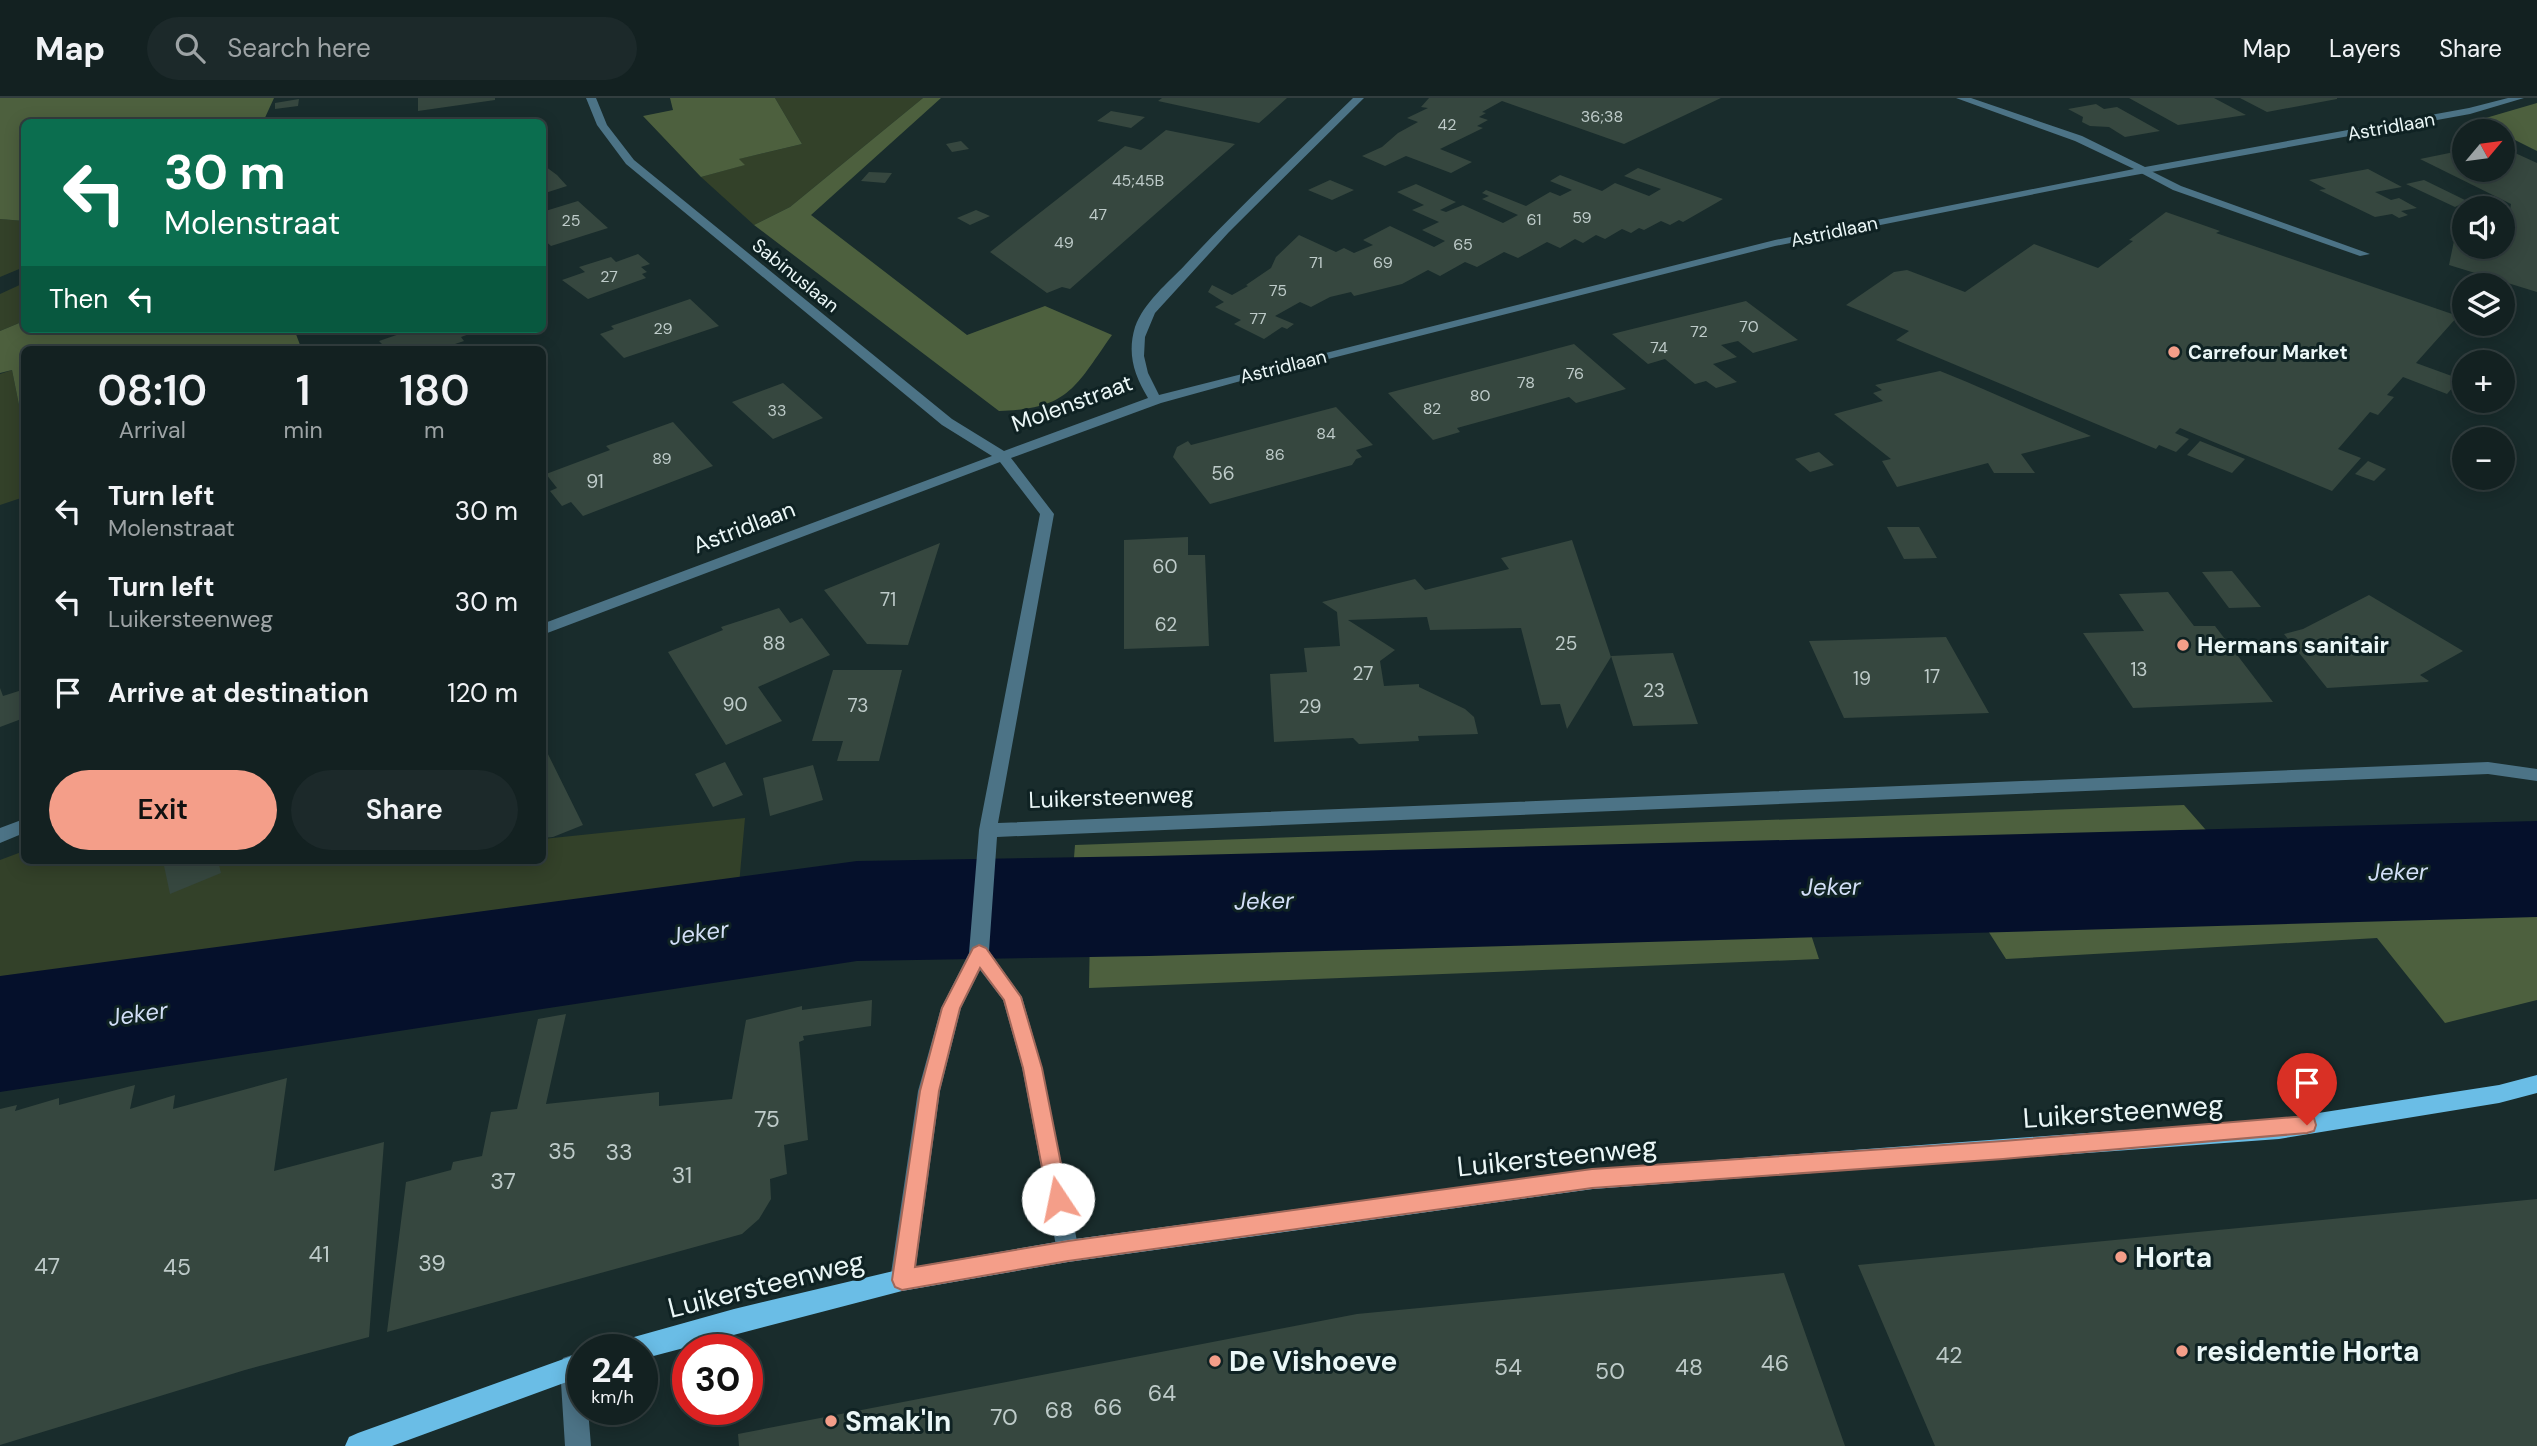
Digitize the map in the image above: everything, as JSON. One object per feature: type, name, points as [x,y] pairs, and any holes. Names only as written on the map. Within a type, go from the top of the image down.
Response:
[{"type":"main road","name":"Luikersteenweg","points":[[658,1342],[902,1280],[1068,1251],[1592,1179],[2279,1129],[2499,1094],[2537,1084]]},
{"type":"main road","points":[[358,1446],[567,1369]]},
{"type":"street","name":"Sabinuslaan","points":[[591,98],[602,125],[630,162],[947,422],[1002,456]]},
{"type":"street","name":"Molenstraat","points":[[902,1280],[929,1091],[951,1008],[979,953],[988,830],[1047,514],[1002,456],[1156,400],[1143,381],[1136,364],[1143,324],[1161,298],[1199,256],[1359,98]]},
{"type":"street","points":[[1961,98],[2069,133],[2111,151],[2177,188],[2364,254]]},
{"type":"street","name":"Astridlaan","points":[[1156,400],[1775,243],[2470,111],[2519,98]]},
{"type":"street","name":"Astridlaan","points":[[546,628],[1002,456]]},
{"type":"street","name":"Luikersteenweg","points":[[988,830],[2488,768],[2537,775]]},
{"type":"street","points":[[0,836],[21,828]]},
{"type":"street","points":[[979,953],[1012,997],[1032,1068],[1068,1251]]},
{"type":"street","points":[[578,1425],[578,1446]]},
{"type":"green space","points":[[0,98],[274,98],[264,119],[21,119],[21,221],[0,219]]},
{"type":"green space","points":[[670,98],[775,98],[802,144],[739,159],[745,165],[701,177],[643,116],[673,110]]},
{"type":"green space","points":[[775,98],[923,98],[790,207],[754,225],[701,177],[744,165],[738,159],[802,144]]},
{"type":"green space","points":[[923,98],[941,98],[811,215],[967,335],[1045,306],[1112,335],[1089,369],[1068,392],[1056,400],[1041,406],[999,411],[754,225],[790,207]]},
{"type":"green space","points":[[2537,103],[2537,151],[2515,140],[2515,119],[2482,119]]},
{"type":"green space","points":[[0,219],[21,221],[21,268],[0,277]]},
{"type":"green space","points":[[21,284],[21,322],[0,331],[0,294]]},
{"type":"green space","points":[[21,322],[21,333],[296,333],[300,346],[21,346],[21,415],[12,370],[0,373],[0,331]]},
{"type":"green space","points":[[12,370],[21,415],[21,498],[0,505],[0,374]]},
{"type":"green space","points":[[2184,805],[2226,853],[1072,882],[1075,845]]},
{"type":"green space","points":[[745,818],[738,896],[0,1003],[0,860],[21,852],[21,864],[546,864],[546,839]]},
{"type":"green space","points":[[2537,889],[2537,1000],[2445,1023],[2377,938],[2006,959],[1969,901]]},
{"type":"green space","points":[[1800,901],[1819,959],[1089,988],[1090,932]]},
{"type":"building","points":[[418,98],[495,98],[495,100],[418,111]]},
{"type":"building","points":[[1162,98],[1287,98],[1259,123],[1158,101]]},
{"type":"building","points":[[1429,98],[1721,98],[1624,144],[1502,101],[1482,112],[1486,113],[1479,117],[1488,120],[1477,126],[1483,128],[1440,149],[1472,162],[1451,173],[1406,156],[1385,166],[1362,156],[1382,147],[1398,133],[1418,122],[1407,118],[1428,108],[1421,107]]},
{"type":"building","points":[[2129,98],[2214,98],[2246,115],[2178,125]]},
{"type":"building","points":[[2240,98],[2337,98],[2337,99],[2267,112]]},
{"type":"building","points":[[299,99],[298,106],[275,109],[275,103]]},
{"type":"building","points":[[2096,104],[2104,109],[2117,107],[2160,131],[2125,137],[2109,127],[2090,126],[2082,122],[2083,117],[2068,109]]},
{"type":"building","points":[[1111,111],[1145,117],[1131,128],[1097,121]]},
{"type":"building","points":[[1166,130],[1235,144],[1070,289],[1062,287],[1047,293],[990,252],[1125,146],[1141,150]]},
{"type":"building","points":[[961,141],[969,149],[952,152],[946,144]]},
{"type":"building","points":[[2452,152],[2452,175],[2420,159]]},
{"type":"building","points":[[2515,153],[2537,163],[2537,292],[2515,285],[2515,273],[2475,273],[2449,265],[2452,250],[2452,259],[2515,259],[2515,196],[2495,196],[2467,182],[2515,182]]},
{"type":"building","points":[[546,167],[557,175],[567,186],[546,193]]},
{"type":"building","points":[[1638,168],[1723,199],[1683,222],[1679,220],[1670,225],[1661,221],[1631,233],[1622,229],[1605,239],[1596,235],[1583,243],[1575,239],[1560,248],[1547,242],[1518,258],[1504,252],[1477,267],[1465,262],[1440,276],[1428,270],[1402,284],[1354,296],[1351,292],[1330,297],[1311,307],[1300,302],[1275,316],[1294,324],[1287,329],[1282,327],[1264,339],[1234,324],[1241,320],[1215,307],[1224,302],[1208,292],[1212,285],[1232,295],[1248,286],[1246,285],[1271,268],[1276,257],[1299,235],[1336,252],[1344,248],[1354,253],[1373,245],[1363,240],[1390,226],[1434,247],[1445,241],[1422,230],[1439,222],[1412,210],[1424,205],[1397,192],[1416,184],[1456,202],[1440,210],[1446,212],[1463,205],[1503,223],[1518,215],[1482,199],[1489,196],[1482,193],[1486,190],[1526,206],[1550,192],[1560,196],[1572,190],[1550,181],[1560,175],[1602,191],[1615,183],[1649,196],[1661,189],[1624,176]]},
{"type":"building","points":[[2368,169],[2402,187],[2375,192],[2391,200],[2399,198],[2417,208],[2401,211],[2408,215],[2399,218],[2392,214],[2375,217],[2319,190],[2326,189],[2309,180]]},
{"type":"building","points":[[869,172],[892,173],[885,183],[861,181]]},
{"type":"building","points":[[1330,180],[1354,190],[1332,200],[1308,190]]},
{"type":"building","points":[[2424,180],[2457,196],[2452,196],[2452,206],[2406,184]]},
{"type":"building","points":[[578,201],[608,228],[551,246],[546,242],[546,211]]},
{"type":"building","points":[[976,210],[990,216],[970,225],[957,218]]},
{"type":"building","name":"Carrefour Market","points":[[2166,212],[2220,231],[2216,233],[2452,314],[2452,323],[2416,363],[2452,376],[2452,388],[2447,394],[2403,377],[2387,395],[2394,397],[2378,415],[2370,412],[2338,449],[2361,458],[2332,491],[2180,428],[2175,433],[2189,439],[2176,452],[2159,445],[2156,449],[1896,340],[1909,331],[1846,305],[1894,272],[1907,270],[1965,292],[2034,244],[2098,268],[2133,241],[2129,240]]},
{"type":"building","points":[[638,254],[650,264],[641,267],[647,272],[642,274],[646,278],[588,299],[562,280],[585,272],[579,267],[611,257],[616,262]]},
{"type":"building","points":[[690,299],[719,326],[624,358],[600,334],[614,329],[611,326]]},
{"type":"building","points":[[1746,301],[1798,340],[1753,353],[1738,341],[1721,345],[1737,357],[1713,364],[1737,382],[1716,388],[1706,381],[1695,384],[1665,359],[1648,364],[1612,334]]},
{"type":"building","points":[[402,333],[472,333],[461,337],[464,341],[449,346],[384,346],[379,341]]},
{"type":"building","points":[[1574,344],[1626,389],[1576,403],[1569,397],[1457,428],[1460,432],[1433,440],[1388,393]]},
{"type":"building","points":[[1940,371],[2091,436],[2021,454],[2035,473],[1994,473],[1988,463],[1897,487],[1882,461],[1891,459],[1834,414],[1883,401],[1873,393],[1882,390],[1875,385]]},
{"type":"building","points":[[783,383],[823,418],[773,439],[732,402]]},
{"type":"building","points":[[1336,407],[1373,445],[1356,450],[1362,457],[1356,459],[1352,465],[1210,504],[1173,457],[1177,447],[1188,441],[1191,445]]},
{"type":"building","points":[[673,422],[713,466],[583,516],[571,502],[562,506],[550,491],[557,488],[546,474],[610,450],[606,446]]},
{"type":"building","points":[[2200,441],[2245,459],[2232,473],[2187,455]]},
{"type":"building","points":[[1819,452],[1834,465],[1810,472],[1795,459]]},
{"type":"building","points":[[2368,461],[2386,469],[2374,481],[2355,474]]},
{"type":"building","points":[[1887,527],[1919,527],[1937,558],[1904,559]]},
{"type":"building","points":[[1188,537],[1188,555],[1205,555],[1209,646],[1124,649],[1124,540]]},
{"type":"building","points":[[1572,540],[1611,657],[1567,729],[1560,704],[1541,705],[1521,628],[1430,630],[1427,617],[1348,620],[1395,650],[1380,661],[1384,686],[1419,684],[1419,687],[1465,709],[1474,717],[1478,734],[1418,736],[1419,741],[1359,744],[1353,738],[1274,742],[1270,674],[1307,672],[1304,648],[1340,646],[1337,612],[1322,602],[1415,579],[1425,590],[1509,569],[1501,558]]},
{"type":"building","points":[[940,543],[908,645],[867,644],[824,590]]},
{"type":"building","points":[[2232,571],[2261,607],[2229,608],[2202,572]]},
{"type":"building","points":[[2168,592],[2194,626],[2215,626],[2273,702],[2133,708],[2083,633],[2144,631],[2119,594]]},
{"type":"building","points":[[2369,595],[2463,651],[2420,675],[2429,681],[2427,682],[2327,688],[2284,634],[2303,629]]},
{"type":"building","points":[[779,608],[790,623],[802,618],[830,655],[758,687],[782,721],[726,745],[668,652],[723,630],[721,627]]},
{"type":"building","points":[[1946,637],[1989,713],[1844,718],[1809,641]]},
{"type":"building","points":[[1673,653],[1698,724],[1633,726],[1611,656]]},
{"type":"building","points":[[833,670],[902,670],[879,761],[837,761],[843,741],[812,741]]},
{"type":"building","points":[[0,688],[3,696],[21,690],[21,719],[0,727]]},
{"type":"building","points":[[546,750],[583,825],[546,838]]},
{"type":"building","points":[[725,762],[743,795],[713,807],[695,774]]},
{"type":"building","points":[[813,765],[823,800],[770,816],[763,778]]},
{"type":"building","points":[[164,864],[219,864],[221,873],[170,894]]},
{"type":"building","points":[[872,1000],[871,1026],[803,1036],[804,1040],[799,1042],[808,1140],[784,1145],[787,1174],[770,1179],[771,1199],[759,1219],[742,1234],[387,1332],[406,1182],[451,1170],[453,1162],[482,1156],[491,1112],[517,1109],[538,1019],[566,1014],[546,1104],[659,1092],[659,1106],[732,1099],[746,1020],[802,1006],[802,1010]]},
{"type":"building","points":[[287,1078],[274,1171],[384,1142],[369,1337],[245,1370],[0,1445],[0,1109],[17,1105],[15,1111],[59,1098],[59,1105],[135,1085],[130,1109],[175,1095],[173,1109]]},
{"type":"building","points":[[2537,1199],[2537,1446],[1935,1446],[1858,1265]]},
{"type":"building","points":[[1784,1273],[1845,1446],[739,1446],[738,1434],[1357,1314]]},
{"type":"waterway","name":"Jeker","points":[[0,1034],[857,911],[1149,906],[2537,869]]},
{"type":"place","name":"Carrefour Market","points":[[2174,352]]},
{"type":"place","name":"Hermans sanitair","points":[[2183,645]]},
{"type":"place","name":"Horta","points":[[2121,1257]]},
{"type":"place","name":"residentie Horta","points":[[2182,1351]]},
{"type":"place","name":"De Vishoeve","points":[[1215,1361]]},
{"type":"place","name":"Smak'In","points":[[831,1421]]},
{"type":"route","points":[[1058,1199],[1032,1068],[1012,997],[979,953],[951,1008],[929,1091],[902,1280],[1068,1251],[1592,1179],[2307,1125]]}]
